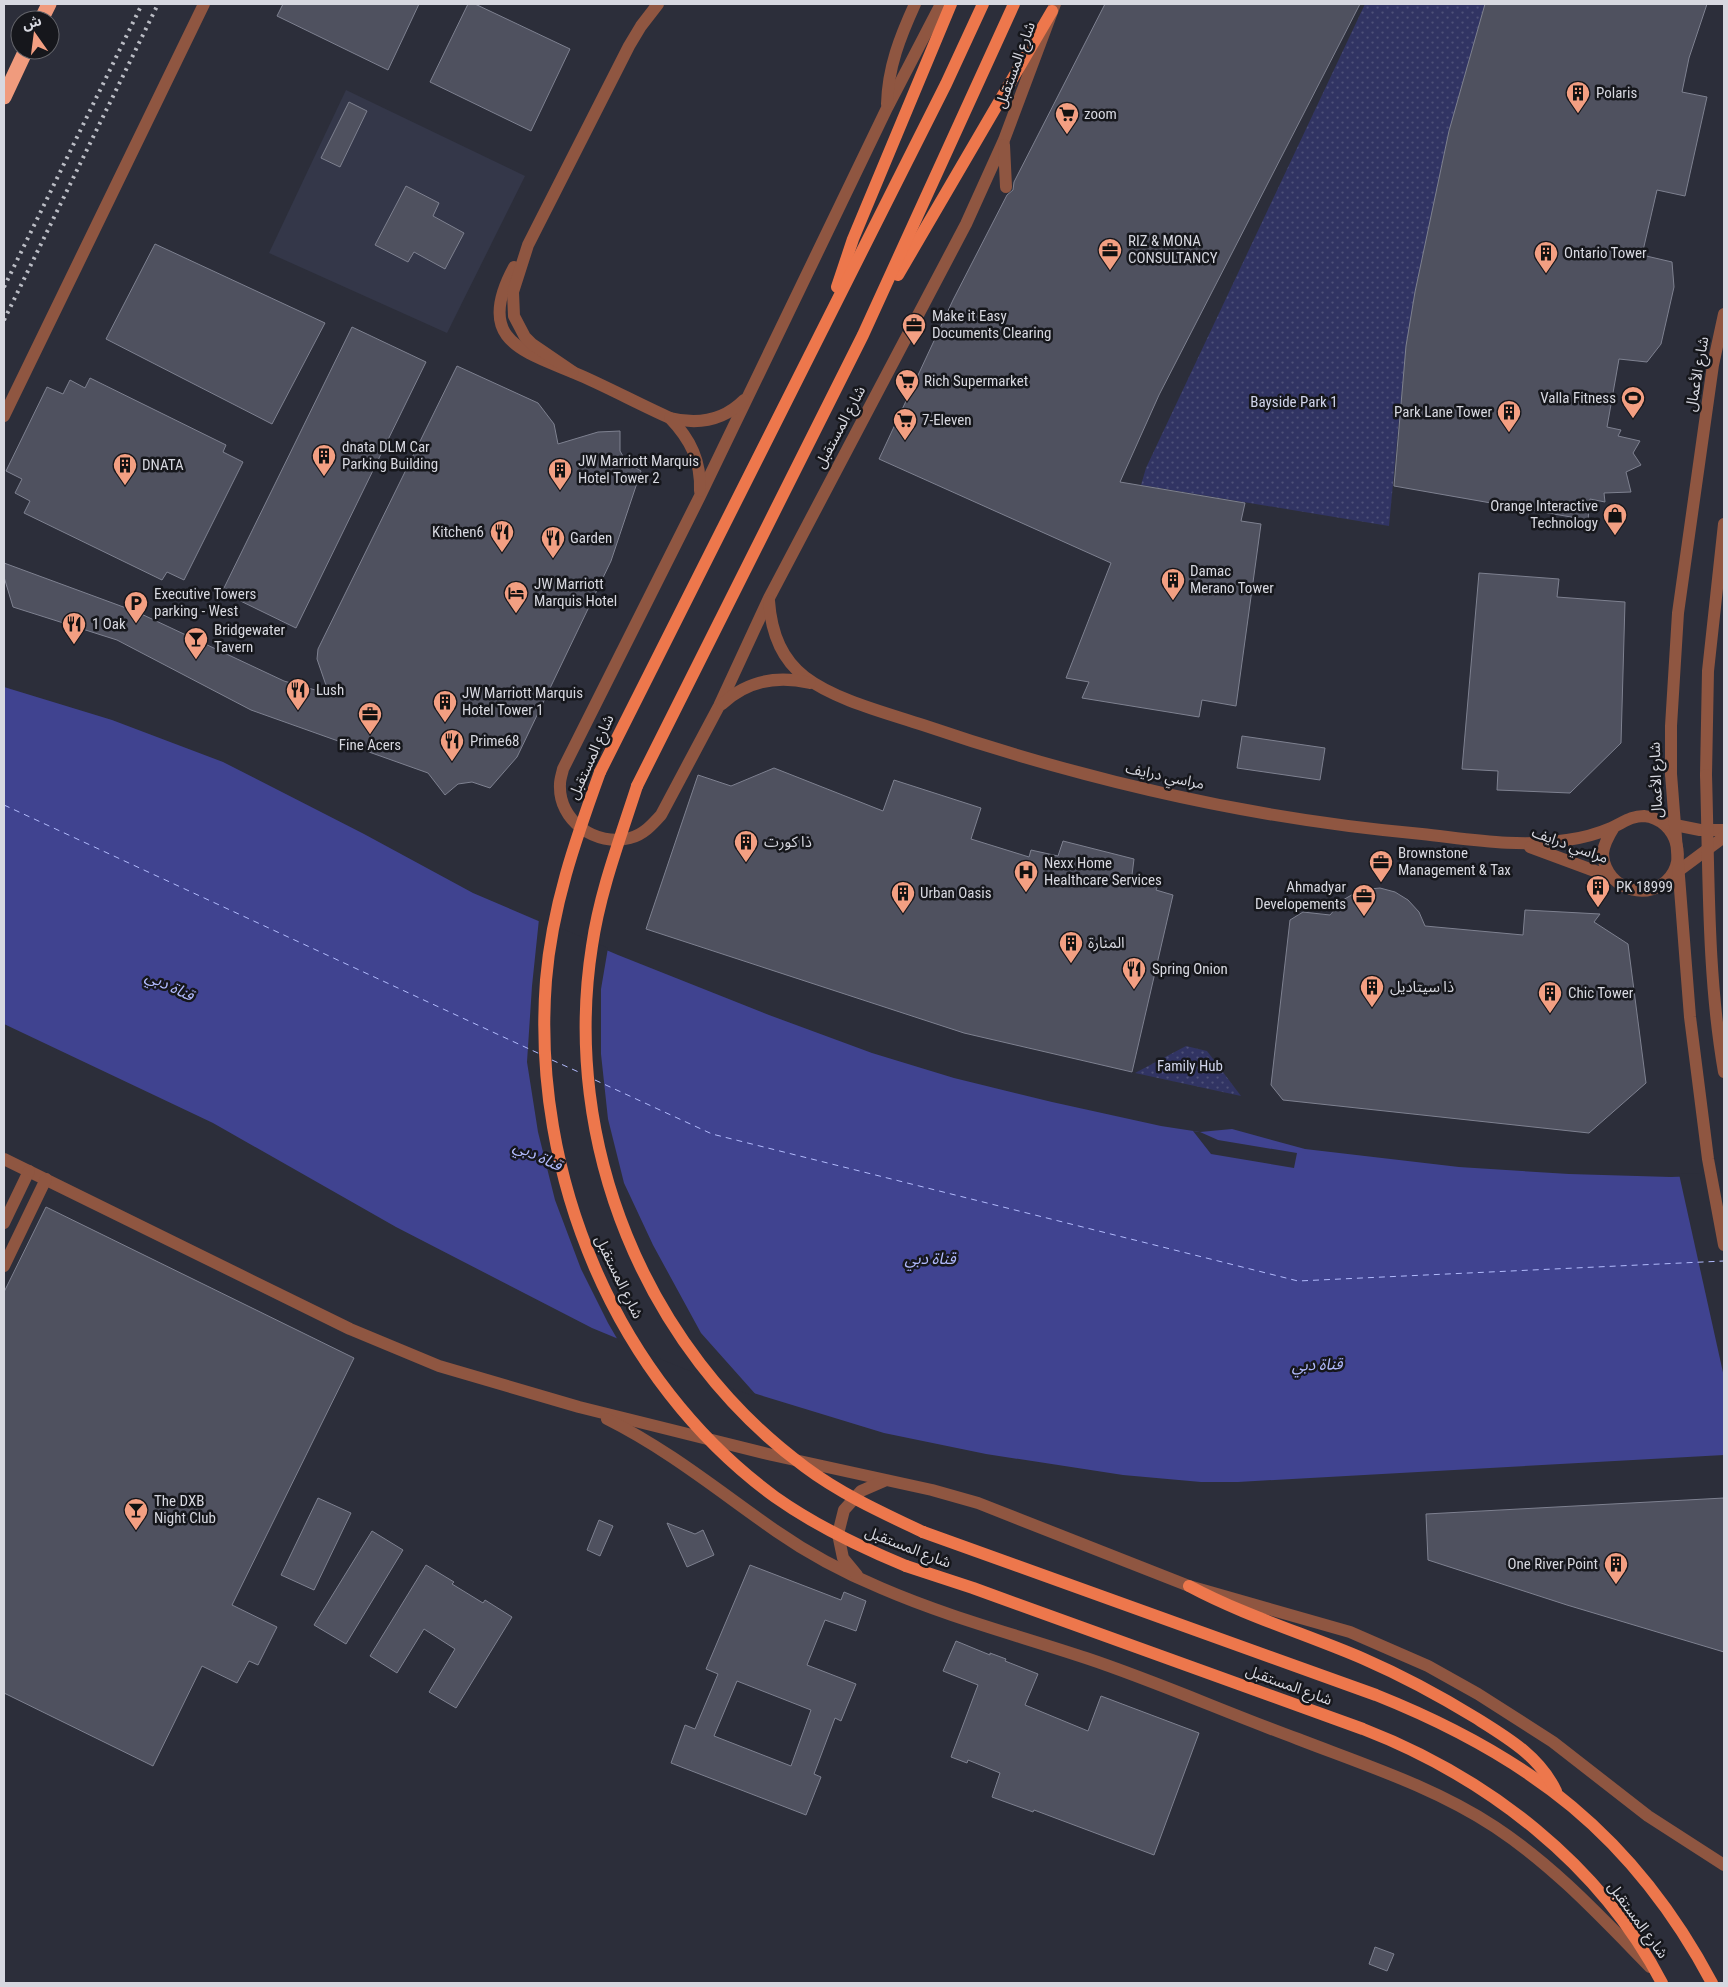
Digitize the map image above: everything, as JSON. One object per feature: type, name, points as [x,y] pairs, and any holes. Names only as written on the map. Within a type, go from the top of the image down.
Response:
[{"type":"highway","points":[[4,97],[21,60]]},
{"type":"main road","points":[[829,316],[853,239],[951,4]]},
{"type":"main road","name":"شارع المستقبل","points":[[983,4],[946,84],[600,772],[578,831],[560,896],[552,937],[546,979],[544,1021],[546,1072],[556,1147],[566,1187],[584,1243],[612,1304],[633,1341],[678,1403],[711,1440],[768,1491],[844,1540],[906,1566],[973,1588],[1363,1730],[1409,1748],[1452,1770],[1506,1806],[1532,1826],[1568,1859],[1632,1934],[1660,1980]]},
{"type":"main road","name":"شارع المستقبل","points":[[1014,4],[863,335],[637,786],[610,866],[599,907],[592,946],[586,1024],[587,1064],[592,1113],[605,1171],[620,1218],[639,1264],[672,1324],[713,1380],[746,1416],[806,1468],[845,1492],[923,1532],[1414,1711],[1488,1748],[1557,1793],[1606,1836],[1679,1926],[1712,1983]]},
{"type":"main road","points":[[863,335],[1054,7]]},
{"type":"main road","points":[[1188,1586],[1239,1610],[1364,1659],[1437,1695],[1522,1748],[1543,1768],[1557,1793]]},
{"type":"street","points":[[4,416],[204,4]]},
{"type":"street","points":[[658,4],[629,46],[528,246],[513,292],[512,308],[516,324],[532,344],[573,372],[670,418],[698,422],[712,420],[726,415],[748,397]]},
{"type":"street","points":[[886,108],[887,88],[895,50],[915,4]]},
{"type":"street","name":"شارع المستقبل","points":[[941,4],[886,108],[700,496],[563,769],[560,784],[562,800],[573,822],[594,836],[612,840],[631,838],[648,829],[661,815],[719,706],[769,598],[966,224],[1004,140],[1054,7]]},
{"type":"street","points":[[1004,140],[1006,187]]},
{"type":"street","name":"شارع الأعمال","points":[[1724,314],[1712,375],[1678,613],[1670,726],[1690,1017],[1707,1150],[1724,1245]]},
{"type":"street","points":[[670,418],[692,445],[698,461],[701,478],[700,496]]},
{"type":"street","points":[[1724,524],[1708,671],[1706,774],[1712,949],[1724,1072]]},
{"type":"street","name":"مراسي درايف","points":[[769,598],[774,632],[781,648],[790,663],[803,676],[817,685],[856,702],[940,731],[1058,767],[1131,786],[1258,812],[1311,821],[1415,834],[1518,843],[1567,840],[1591,835],[1614,827]]},
{"type":"street","name":"مراسي درايف","points":[[719,706],[744,688],[758,682],[788,679],[817,685]]},
{"type":"street","points":[[1724,830],[1700,830],[1662,822],[1647,816],[1630,818],[1614,827],[1607,838],[1603,851],[1605,865],[1611,877],[1619,884],[1630,890],[1641,891],[1657,887],[1724,837]]},
{"type":"street","points":[[1662,822],[1669,829],[1678,847],[1677,862],[1671,876]]},
{"type":"street","name":"مراسي درايف","points":[[1518,843],[1611,877]]},
{"type":"street","points":[[4,1159],[392,1348],[439,1366],[579,1407],[781,1458],[932,1490],[978,1503],[1188,1586],[1350,1632],[1428,1666],[1478,1694],[1553,1742],[1655,1821],[1724,1865]]},
{"type":"street","points":[[4,1222],[29,1171]]},
{"type":"street","points":[[4,1266],[46,1179]]},
{"type":"street","points":[[579,1407],[653,1443],[783,1536],[830,1565],[899,1595],[969,1621],[1125,1672],[1436,1793],[1492,1825],[1545,1863],[1569,1884],[1660,1980]]},
{"type":"street","points":[[859,1578],[844,1558],[838,1534],[844,1510],[861,1491],[884,1481]]},
{"type":"shaded area","points":[[346,90],[525,176],[447,333],[269,253]]},
{"type":"green space","name":"Bayside Park 1","points":[[1365,4],[1485,4],[1449,131],[1415,292],[1406,346],[1389,526],[1141,485],[1146,468]]},
{"type":"green space","name":"Family Hub","points":[[1186,1046],[1207,1051],[1241,1096],[1135,1073]]},
{"type":"water","name":"قناة دبي","points":[[4,687],[112,720],[223,762],[364,834],[473,893],[618,955],[769,1015],[872,1053],[954,1078],[1161,1126],[1200,1132],[1232,1129],[1305,1149],[1459,1167],[1569,1174],[1671,1177],[1724,1175],[1724,1455],[1238,1482],[1201,1482],[1123,1475],[986,1454],[884,1433],[737,1388],[592,1328],[396,1227],[213,1123],[4,1024]]},
{"type":"pier","points":[[539,919],[608,948],[601,989],[601,1054],[608,1119],[624,1183],[653,1245],[701,1333],[758,1397],[736,1390],[619,1342],[581,1269],[555,1200],[538,1132],[527,1062]]},
{"type":"pier","points":[[1193,1131],[1218,1140],[1297,1153],[1294,1168],[1211,1154]]},
{"type":"pier","points":[[1724,1172],[1724,1377],[1679,1174]]},
{"type":"building","points":[[283,4],[419,4],[388,70],[277,16]]},
{"type":"building","points":[[468,4],[475,4],[570,49],[531,131],[430,82]]},
{"type":"building","points":[[1105,4],[1360,4],[1159,395],[1120,482],[1245,503],[1241,521],[1261,524],[1236,706],[1202,700],[1199,717],[1082,698],[1089,682],[1066,678],[1111,563],[879,459],[953,300],[1007,195],[1013,190],[1014,182]]},
{"type":"building","points":[[1485,4],[1707,4],[1689,58],[1682,92],[1707,97],[1685,196],[1657,190],[1642,255],[1672,262],[1674,287],[1661,344],[1647,362],[1619,359],[1607,427],[1621,430],[1618,436],[1640,441],[1633,453],[1641,465],[1626,472],[1631,492],[1604,493],[1605,502],[1590,499],[1588,520],[1394,486],[1406,346],[1415,292],[1449,131]]},
{"type":"building","points":[[349,102],[367,111],[340,167],[321,158]]},
{"type":"building","points":[[406,186],[439,203],[433,216],[464,233],[445,269],[414,252],[408,262],[375,245]]},
{"type":"building","points":[[155,244],[325,323],[272,424],[106,339]]},
{"type":"building","name":"dnata DLM Car Parking Building","points":[[352,327],[426,362],[296,628],[222,592]]},
{"type":"building","points":[[457,366],[538,403],[554,424],[558,444],[598,432],[620,431],[620,451],[627,463],[641,471],[611,561],[517,757],[490,788],[472,782],[458,784],[445,795],[428,773],[251,710],[117,640],[13,607],[4,577],[4,563],[137,612],[284,681],[329,694],[317,659],[318,649]]},
{"type":"building","name":"DNATA","points":[[90,378],[226,445],[223,452],[243,462],[184,580],[167,572],[162,580],[24,513],[30,501],[15,493],[22,479],[6,471],[47,387],[63,394],[70,380],[85,388]]},
{"type":"building","points":[[1479,573],[1559,579],[1557,597],[1625,602],[1621,743],[1570,793],[1497,790],[1498,771],[1462,769]]},
{"type":"building","points":[[1242,736],[1325,748],[1320,780],[1237,768]]},
{"type":"building","points":[[774,768],[883,811],[894,780],[981,808],[971,839],[1029,857],[1031,850],[1058,856],[1063,841],[1134,859],[1132,875],[1159,882],[1156,890],[1173,895],[1132,1072],[964,1033],[646,929],[698,775],[731,786]]},
{"type":"building","points":[[1380,888],[1395,892],[1408,900],[1419,912],[1425,926],[1523,935],[1525,910],[1600,914],[1594,922],[1628,944],[1646,1083],[1589,1133],[1283,1100],[1271,1085],[1290,920],[1303,912],[1330,915],[1343,900],[1360,890]]},
{"type":"building","name":"The DXB Night Club","points":[[46,1207],[354,1358],[232,1605],[277,1627],[258,1665],[249,1661],[237,1683],[202,1666],[153,1766],[4,1693],[4,1292]]},
{"type":"building","points":[[318,1498],[351,1513],[314,1590],[281,1575]]},
{"type":"building","name":"One River Point","points":[[1724,1498],[1724,1652],[1567,1605],[1428,1560],[1426,1514]]},
{"type":"building","points":[[599,1520],[613,1526],[600,1556],[587,1550]]},
{"type":"building","points":[[667,1523],[695,1534],[703,1530],[714,1555],[687,1567]]},
{"type":"building","points":[[372,1531],[403,1550],[346,1644],[314,1625]]},
{"type":"building","points":[[426,1565],[483,1603],[485,1600],[512,1617],[456,1708],[429,1692],[455,1649],[424,1629],[397,1673],[370,1656]]},
{"type":"building","points":[[750,1565],[841,1600],[844,1592],[866,1601],[856,1631],[825,1620],[807,1665],[856,1684],[841,1721],[835,1718],[814,1774],[821,1777],[806,1815],[671,1763],[685,1725],[695,1729],[718,1674],[706,1669]],"holes":[[[737,1681],[811,1710],[791,1766],[714,1736]]]},
{"type":"building","points":[[956,1641],[990,1655],[990,1653],[1006,1659],[1005,1661],[1038,1674],[1025,1705],[1088,1731],[1101,1696],[1199,1733],[1154,1855],[1034,1810],[1033,1812],[992,1797],[1000,1773],[968,1760],[967,1763],[951,1757],[978,1685],[943,1671]]},
{"type":"building","points":[[1375,1947],[1394,1954],[1387,1971],[1369,1964]]},
{"type":"ferry route","points":[[4,805],[540,1054]]},
{"type":"ferry route","points":[[552,1060],[583,1074]]},
{"type":"ferry route","points":[[595,1080],[712,1134],[1298,1281],[1724,1261]]},
{"type":"railway","points":[[4,287],[142,4]]},
{"type":"railway","points":[[4,320],[158,4]]},
{"type":"place","name":"Polaris","points":[[1578,114]]},
{"type":"place","name":"zoom","points":[[1067,135]]},
{"type":"place","name":"RIZ & MONA CONSULTANCY","points":[[1110,271]]},
{"type":"place","name":"Ontario Tower","points":[[1546,274]]},
{"type":"place","name":"Make it Easy Documents Clearing","points":[[914,346]]},
{"type":"place","name":"Rich Supermarket","points":[[907,402]]},
{"type":"place","name":"Valla Fitness","points":[[1633,419]]},
{"type":"place","name":"Park Lane Tower","points":[[1509,433]]},
{"type":"place","name":"7-Eleven","points":[[905,441]]},
{"type":"place","name":"dnata DLM Car Parking Building","points":[[324,477]]},
{"type":"place","name":"DNATA","points":[[125,486]]},
{"type":"place","name":"JW Marriott Marquis Hotel Tower 2","points":[[560,491]]},
{"type":"place","name":"Orange Interactive Technology","points":[[1615,536]]},
{"type":"place","name":"Kitchen6","points":[[502,553]]},
{"type":"place","name":"Garden","points":[[553,559]]},
{"type":"place","name":"Damac Merano Tower","points":[[1173,601]]},
{"type":"place","name":"JW Marriott Marquis Hotel","points":[[516,614]]},
{"type":"place","name":"Executive Towers parking - West","points":[[136,624]]},
{"type":"place","name":"1 Oak","points":[[74,645]]},
{"type":"place","name":"Bridgewater Tavern","points":[[196,660]]},
{"type":"place","name":"Lush","points":[[298,711]]},
{"type":"place","name":"JW Marriott Marquis Hotel Tower 1","points":[[445,723]]},
{"type":"place","name":"Fine Acers","points":[[370,735]]},
{"type":"place","name":"Prime68","points":[[452,762]]},
{"type":"place","name":"ذا كورت","points":[[746,863]]},
{"type":"place","name":"Brownstone Management & Tax","points":[[1381,883]]},
{"type":"place","name":"Nexx Home Healthcare Services","points":[[1026,893]]},
{"type":"place","name":"PK 18999","points":[[1598,908]]},
{"type":"place","name":"Urban Oasis","points":[[903,914]]},
{"type":"place","name":"Ahmadyar Developements","points":[[1364,917]]},
{"type":"place","name":"المنارة","points":[[1071,964]]},
{"type":"place","name":"Spring Onion","points":[[1134,990]]},
{"type":"place","name":"ذا سيتاديل","points":[[1372,1008]]},
{"type":"place","name":"Chic Tower","points":[[1550,1014]]},
{"type":"place","name":"The DXB Night Club","points":[[136,1531]]},
{"type":"place","name":"One River Point","points":[[1616,1585]]}]
